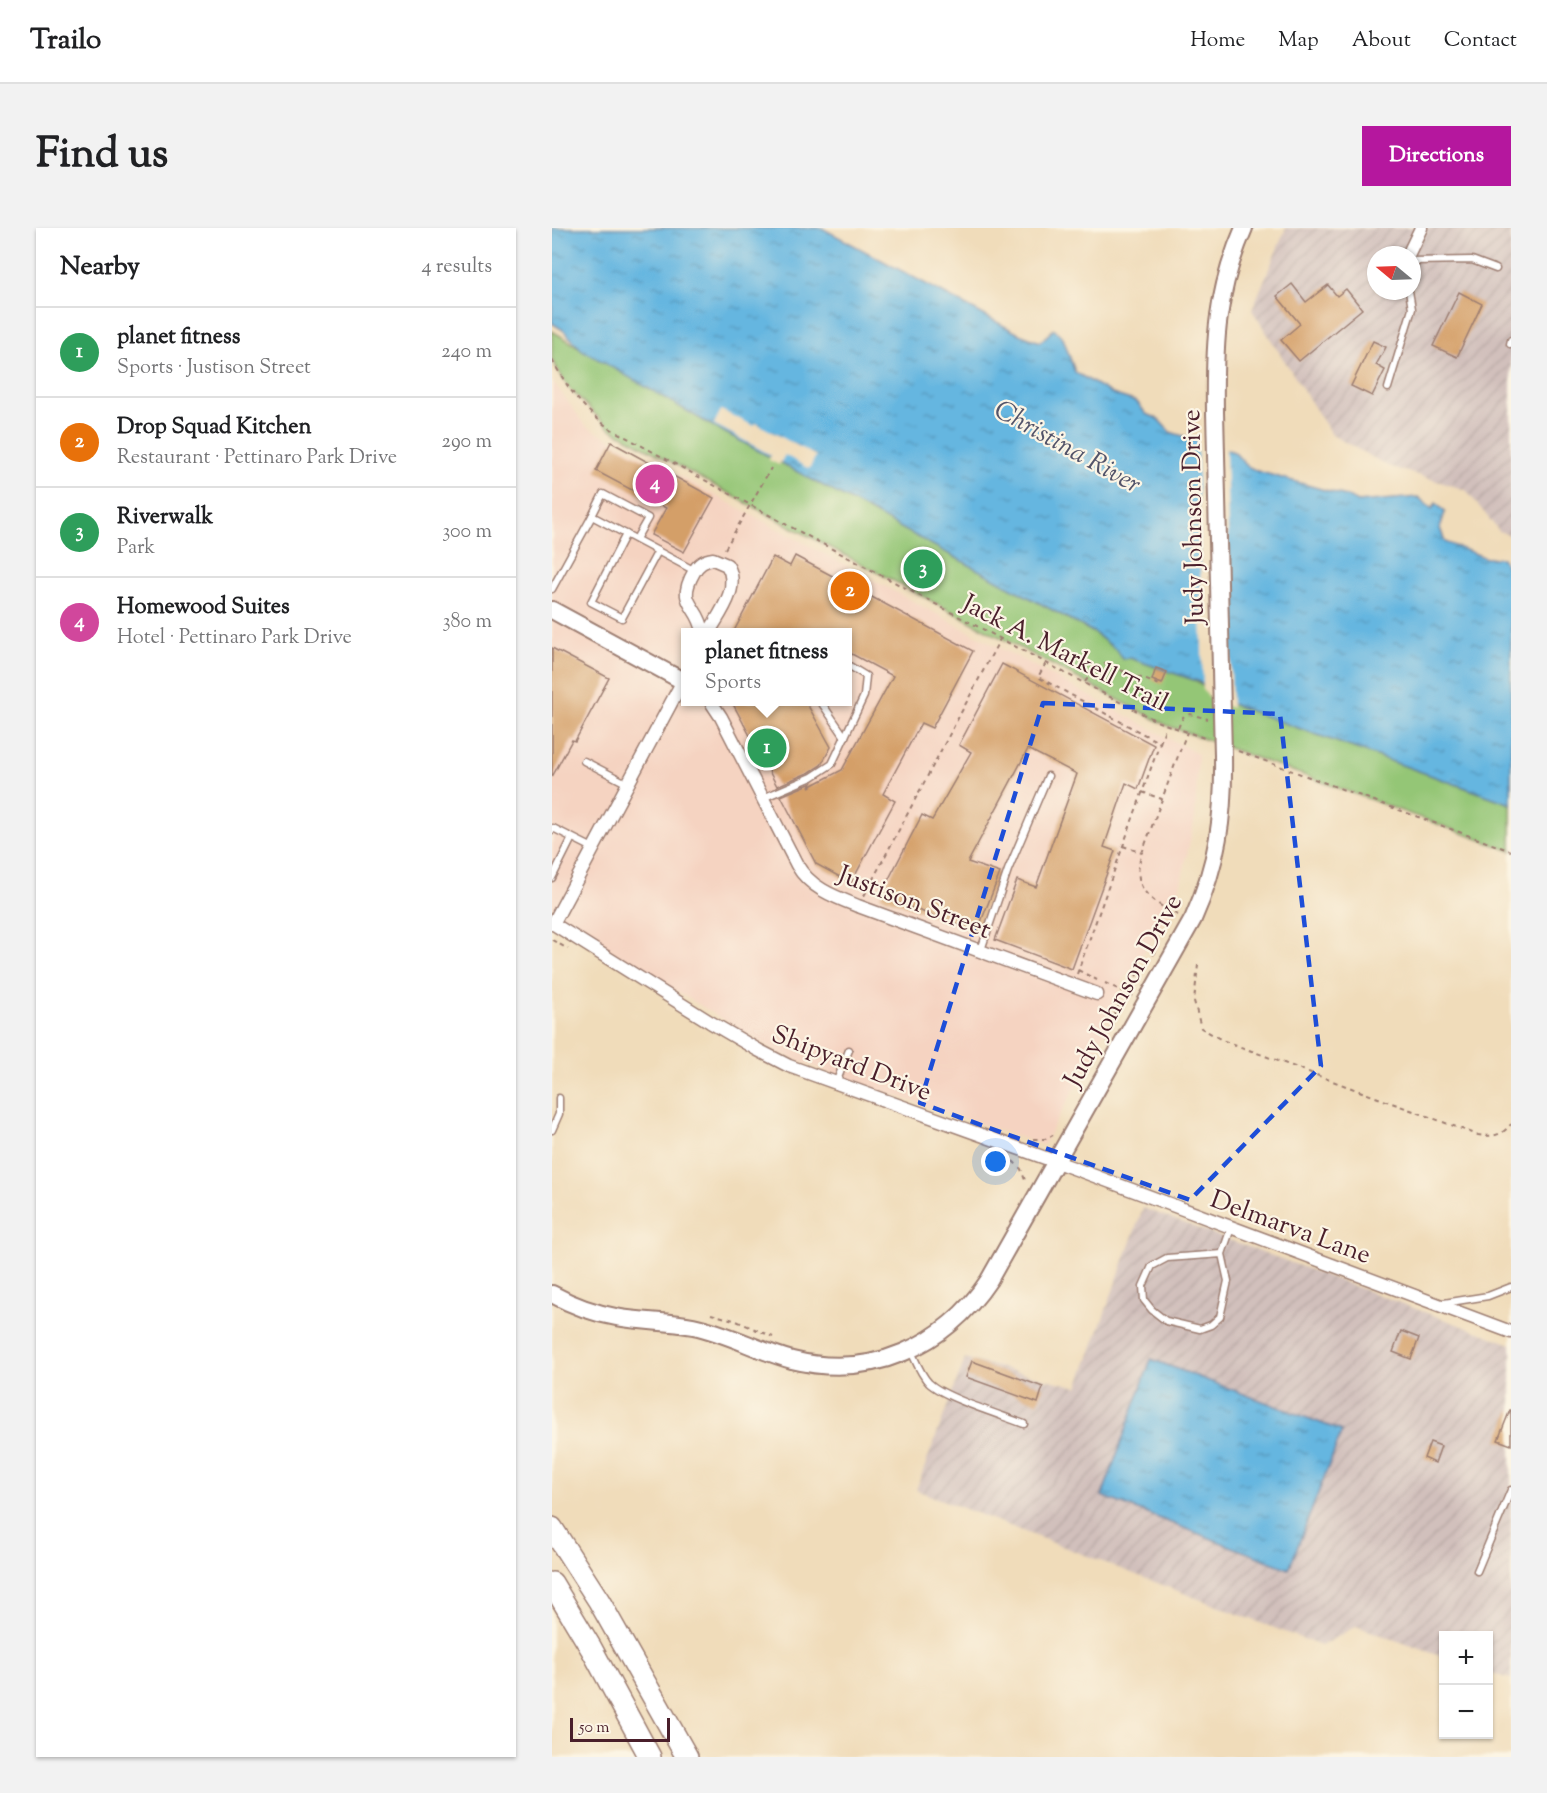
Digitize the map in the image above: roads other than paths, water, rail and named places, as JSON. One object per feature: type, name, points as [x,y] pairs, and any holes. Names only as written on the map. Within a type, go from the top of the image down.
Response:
[{"type":"highway","points":[[552,1528],[604,1610],[687,1757]]},
{"type":"highway","points":[[552,1583],[591,1648],[650,1757]]},
{"type":"street","name":"Judy Johnson Drive","points":[[552,1294],[577,1306],[603,1314],[676,1323],[709,1330],[779,1356],[832,1365],[859,1364],[910,1350],[953,1323],[979,1295],[1048,1160],[1147,1002],[1193,919],[1212,869],[1231,753],[1215,412],[1215,344],[1220,305],[1234,253],[1244,228]]},
{"type":"street","points":[[1412,246],[1421,228]]},
{"type":"street","points":[[702,628],[700,620],[686,598],[687,588],[695,571],[701,562],[707,560],[719,561],[727,565],[731,572],[732,583],[712,628]]},
{"type":"street","points":[[552,610],[681,677]]},
{"type":"street","points":[[552,925],[681,686]]},
{"type":"street","name":"Justison Street","points":[[714,706],[722,717],[801,872],[828,894],[1097,994]]},
{"type":"street","name":"Shipyard Drive","points":[[552,925],[758,1050],[789,1066],[1048,1160]]},
{"type":"street","name":"Delmarva Lane","points":[[1048,1160],[1511,1332]]},
{"type":"lane","points":[[1421,261],[1472,260],[1496,269]]},
{"type":"lane","points":[[1388,388],[1412,309],[1410,300]]},
{"type":"lane","points":[[552,589],[603,494],[648,518],[636,539]]},
{"type":"lane","points":[[592,516],[695,571]]},
{"type":"lane","points":[[626,534],[591,602],[622,618],[658,551]]},
{"type":"lane","points":[[762,798],[812,777],[832,764],[864,696],[866,675],[852,667]]},
{"type":"lane","points":[[824,706],[845,737]]},
{"type":"lane","points":[[584,761],[628,784]]},
{"type":"lane","points":[[981,950],[1008,870],[1048,776]]},
{"type":"lane","points":[[552,830],[553,828],[594,848]]},
{"type":"lane","points":[[552,878],[572,838]]},
{"type":"lane","points":[[836,1084],[849,1050]]},
{"type":"lane","points":[[552,1130],[558,1114],[559,1098]]},
{"type":"lane","points":[[1222,1254],[1167,1258],[1152,1266],[1143,1286],[1144,1300],[1166,1321],[1200,1329],[1211,1325],[1220,1317],[1228,1281],[1222,1254],[1231,1228]]},
{"type":"lane","points":[[1437,1305],[1488,1296],[1511,1287]]},
{"type":"lane","points":[[910,1350],[930,1384],[948,1395],[1024,1424]]},
{"type":"lane","points":[[1477,1571],[1511,1490]]},
{"type":"water","name":"Christina River","points":[[552,228],[822,228],[1019,334],[1040,342],[1054,329],[1063,338],[1075,372],[1112,394],[1137,402],[1146,414],[1157,418],[1170,432],[1234,452],[1247,466],[1257,471],[1346,496],[1358,502],[1418,497],[1432,509],[1436,503],[1445,512],[1440,528],[1445,542],[1486,558],[1502,558],[1511,574],[1511,804],[1217,699],[1198,681],[1130,658],[1122,659],[1118,651],[1093,632],[713,426],[582,350],[563,330],[552,323]]},
{"type":"water","points":[[1151,1359],[1342,1431],[1289,1569],[1102,1496]]},
{"type":"place","name":"Homewood Suites","points":[[655,484]]},
{"type":"place","name":"Riverwalk","points":[[923,569]]},
{"type":"place","name":"Drop Squad Kitchen","points":[[850,591]]},
{"type":"place","name":"planet fitness","points":[[767,748]]}]
